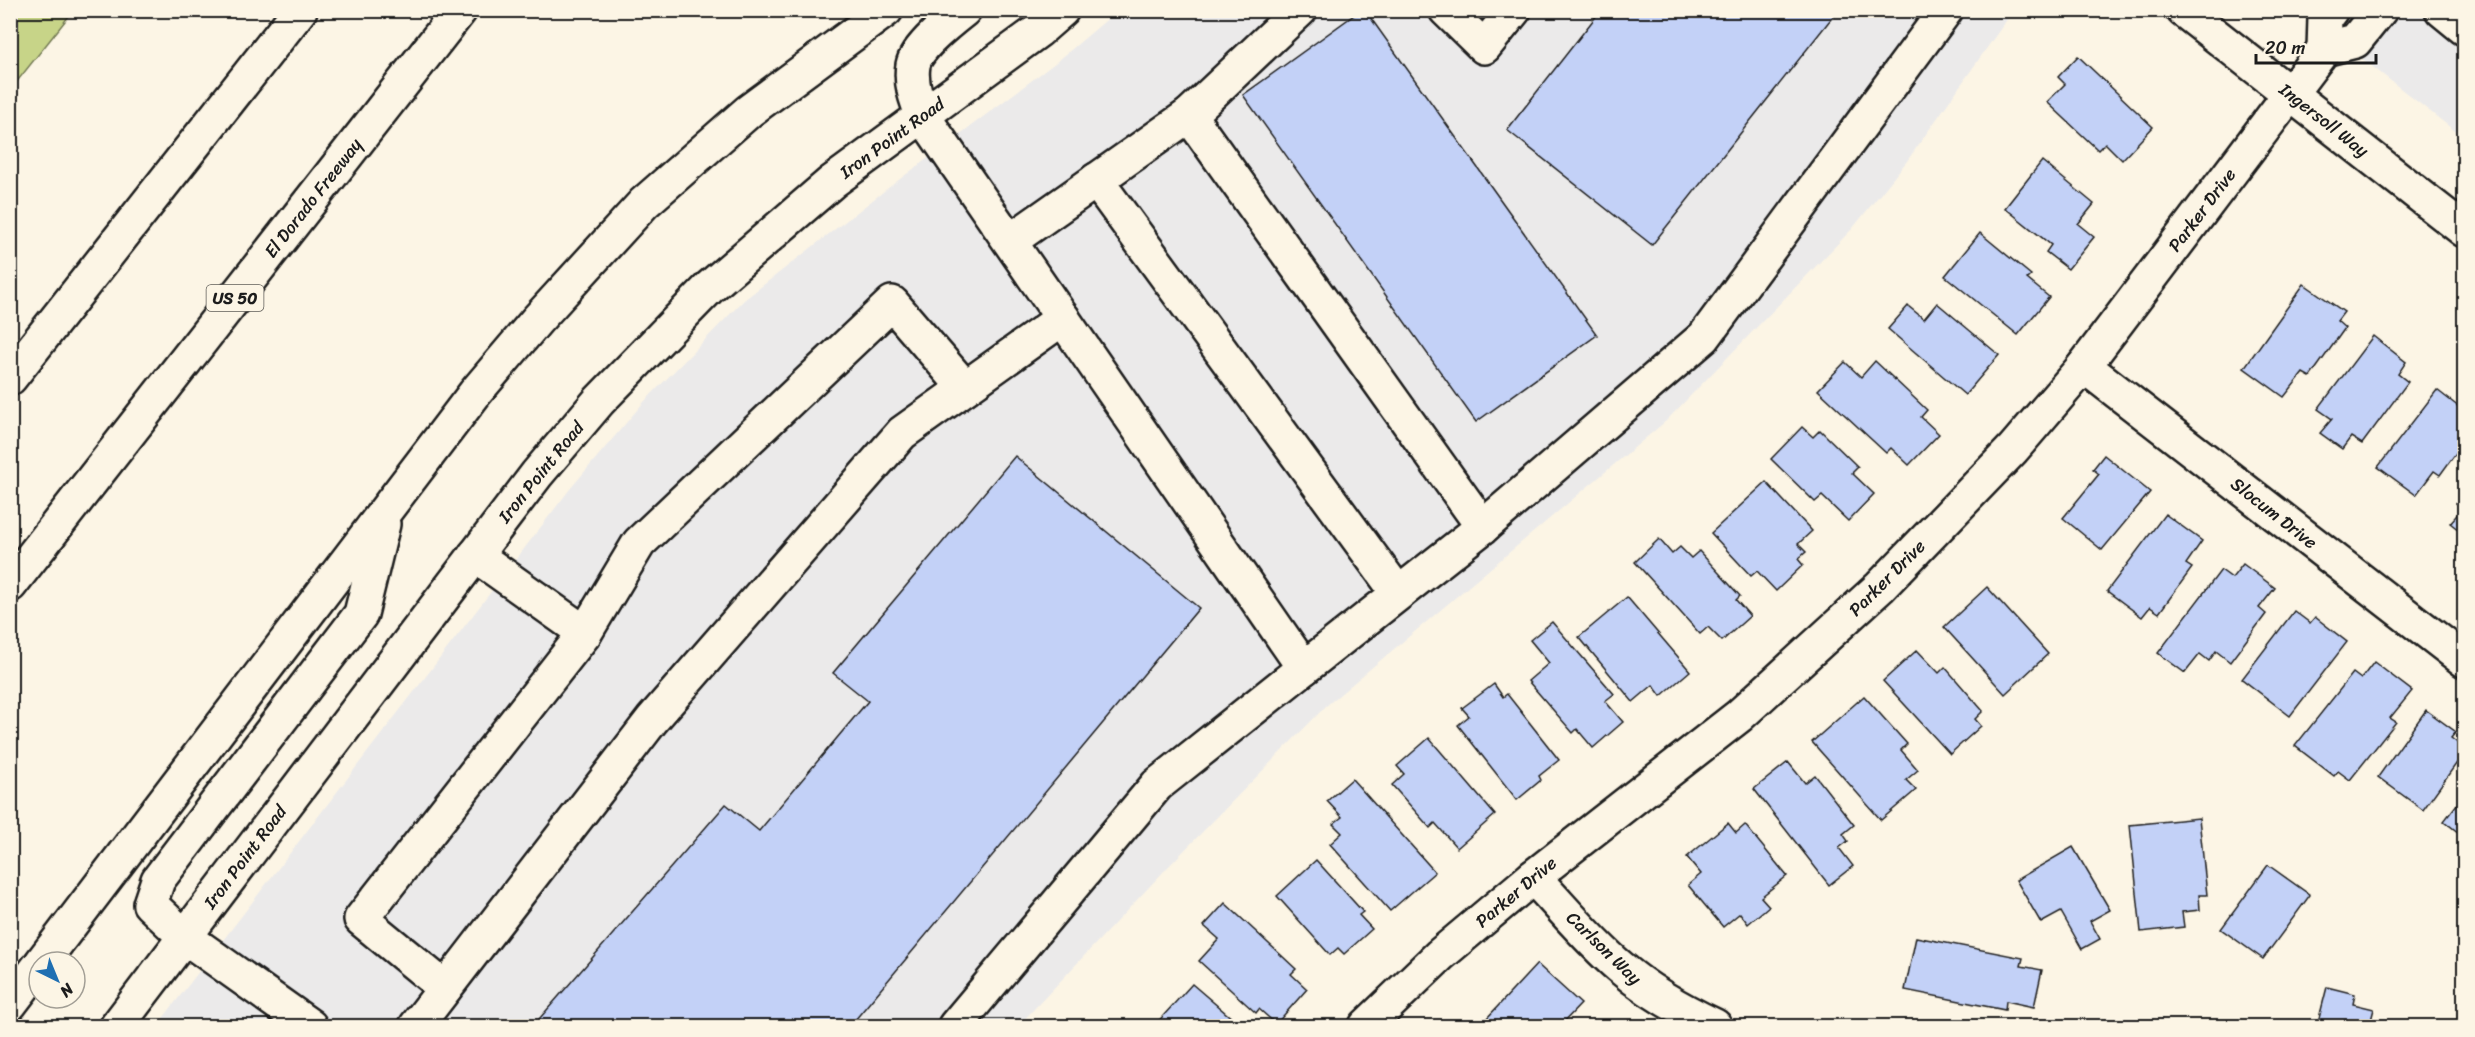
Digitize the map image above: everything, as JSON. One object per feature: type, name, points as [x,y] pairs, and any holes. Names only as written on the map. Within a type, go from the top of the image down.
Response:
[{"type":"main road","points":[[10,378],[300,10]]},
{"type":"main road","name":"El Dorado Freeway","points":[[10,585],[460,10]]},
{"type":"main road","points":[[51,950],[483,384],[537,320],[644,203],[748,111],[886,10]]},
{"type":"main road","points":[[964,10],[924,46],[913,64],[913,92],[923,116],[1304,668]]},
{"type":"main road","name":"Iron Point Road","points":[[117,1026],[537,474],[599,401],[710,286],[832,182],[1038,31],[1062,10]]},
{"type":"main road","points":[[1010,241],[1188,115],[1300,10]]},
{"type":"main road","points":[[1446,10],[1484,47],[1514,10]]},
{"type":"main road","points":[[955,1026],[1157,785],[1483,527],[1704,337],[1946,10]]},
{"type":"main road","name":"Ingersoll Way","points":[[2183,10],[2464,230]]},
{"type":"main road","points":[[2331,10],[2325,18],[2324,50],[2355,41],[2380,10]]},
{"type":"main road","points":[[2442,10],[2464,28]]},
{"type":"main road","name":"Parker Drive","points":[[1366,1026],[1440,955],[1533,877],[1739,716],[1880,587],[2013,449],[2084,366],[2324,50]]},
{"type":"main road","points":[[1188,115],[1483,527]]},
{"type":"main road","points":[[1096,180],[1398,593]]},
{"type":"main road","points":[[446,988],[361,919],[585,633],[639,543],[892,303],[965,388]]},
{"type":"main road","points":[[416,1026],[652,720],[902,434],[1063,318]]},
{"type":"main road","name":"Slocum Drive","points":[[2084,366],[2464,660]]},
{"type":"main road","points":[[310,1026],[185,937],[150,904],[158,880],[361,614],[386,510]]},
{"type":"main road","points":[[475,555],[585,633]]},
{"type":"main road","name":"Carlson Way","points":[[1533,877],[1618,966],[1650,991],[1683,1011],[1715,1026]]},
{"type":"main road","points":[[10,1004],[27,982]]},
{"type":"shaded area","points":[[1117,11],[2013,11],[1907,161],[1852,229],[1666,421],[1326,706],[1166,869],[1018,1026],[157,1026],[570,489],[643,403],[744,300],[1059,60]]},
{"type":"shaded area","points":[[2301,11],[2464,11],[2464,138]]},
{"type":"green space","points":[[10,11],[73,11],[11,89]]},
{"type":"building","points":[[1361,10],[1365,10],[1597,335],[1476,422],[1243,95]]},
{"type":"building","points":[[1601,10],[1838,10],[1652,245],[1507,130]]},
{"type":"building","points":[[2078,56],[2153,127],[2122,160],[2105,143],[2098,150],[2047,102],[2065,84],[2058,77]]},
{"type":"building","points":[[2042,161],[2094,204],[2078,224],[2094,237],[2068,269],[2046,252],[2051,245],[2005,208]]},
{"type":"building","points":[[1980,233],[2031,275],[2027,279],[2049,297],[2018,335],[1945,276]]},
{"type":"building","points":[[2304,284],[2344,312],[2337,321],[2345,328],[2310,377],[2303,373],[2284,397],[2244,368]]},
{"type":"building","points":[[1937,303],[1999,355],[1965,395],[1888,329],[1908,306],[1924,319]]},
{"type":"building","points":[[2373,336],[2406,362],[2398,374],[2408,382],[2362,444],[2351,437],[2342,449],[2320,433],[2332,419],[2318,409]]},
{"type":"building","points":[[1875,361],[1927,410],[1921,417],[1939,434],[1909,465],[1891,448],[1886,453],[1818,390],[1845,362],[1861,377]]},
{"type":"building","points":[[2437,390],[2464,411],[2464,442],[2440,475],[2434,471],[2416,495],[2378,467]]},
{"type":"building","points":[[1802,427],[1813,437],[1820,430],[1858,467],[1852,473],[1874,494],[1848,521],[1822,496],[1815,502],[1771,459]]},
{"type":"building","points":[[2104,455],[2150,492],[2102,550],[2063,518],[2099,474],[2093,469]]},
{"type":"building","points":[[1015,456],[1199,608],[850,1026],[533,1026],[726,804],[759,831],[868,701],[833,673]]},
{"type":"building","points":[[1766,482],[1812,531],[1798,544],[1806,552],[1798,559],[1803,565],[1776,591],[1757,571],[1751,576],[1711,533]]},
{"type":"building","points":[[2464,492],[2464,534],[2450,523],[2463,508],[2456,503]]},
{"type":"building","points":[[2165,514],[2202,541],[2186,564],[2192,568],[2159,613],[2150,607],[2142,617],[2107,591]]},
{"type":"building","points":[[1659,539],[1672,554],[1680,547],[1691,558],[1699,551],[1740,596],[1736,600],[1750,616],[1722,641],[1708,627],[1700,634],[1635,562]]},
{"type":"building","points":[[2243,564],[2275,588],[2259,608],[2266,614],[2230,662],[2216,651],[2209,661],[2200,654],[2185,673],[2158,653],[2221,570],[2232,578]]},
{"type":"building","points":[[1987,587],[2048,654],[2005,694],[1944,627]]},
{"type":"building","points":[[1627,597],[1690,671],[1661,696],[1653,685],[1633,702],[1579,637]]},
{"type":"building","points":[[2294,611],[2310,623],[2315,617],[2347,642],[2290,716],[2242,679]]},
{"type":"building","points":[[1552,622],[1614,694],[1605,701],[1623,722],[1593,748],[1577,729],[1573,733],[1528,681],[1549,663],[1530,640]]},
{"type":"building","points":[[1917,650],[1939,673],[1945,667],[1983,711],[1975,719],[1981,726],[1950,754],[1883,681]]},
{"type":"building","points":[[2374,662],[2412,691],[2390,718],[2396,722],[2350,780],[2338,771],[2334,776],[2295,746],[2353,673],[2361,679]]},
{"type":"building","points":[[1494,684],[1503,697],[1507,694],[1559,760],[1539,776],[1541,780],[1517,800],[1458,725],[1469,716],[1462,708]]},
{"type":"building","points":[[1864,696],[1907,744],[1901,750],[1918,770],[1906,780],[1916,790],[1881,820],[1812,742]]},
{"type":"building","points":[[2426,710],[2456,732],[2451,738],[2464,748],[2464,753],[2423,810],[2378,777]]},
{"type":"building","points":[[1429,738],[1495,815],[1457,848],[1435,823],[1430,828],[1392,785],[1404,774],[1397,766]]},
{"type":"building","points":[[1788,762],[1805,783],[1815,775],[1854,825],[1843,834],[1848,841],[1839,848],[1853,866],[1829,885],[1754,789]]},
{"type":"building","points":[[1352,779],[1435,872],[1390,911],[1330,844],[1342,833],[1333,824],[1342,817],[1327,801]]},
{"type":"building","points":[[2464,795],[2464,837],[2444,821]]},
{"type":"building","points":[[2199,818],[2207,895],[2199,895],[2200,910],[2182,912],[2184,927],[2141,932],[2130,825]]},
{"type":"building","points":[[1728,823],[1736,833],[1745,825],[1787,876],[1761,897],[1769,906],[1748,924],[1740,913],[1723,927],[1688,885],[1701,874],[1687,857]]},
{"type":"building","points":[[2073,847],[2110,910],[2090,921],[2100,939],[2082,949],[2061,912],[2041,923],[2016,880]]},
{"type":"building","points":[[1316,860],[1363,912],[1359,915],[1372,929],[1344,954],[1338,948],[1330,955],[1277,896]]},
{"type":"building","points":[[2268,865],[2310,895],[2263,959],[2221,929]]},
{"type":"building","points":[[1225,903],[1296,969],[1291,974],[1307,989],[1276,1024],[1259,1009],[1256,1013],[1199,961],[1219,939],[1204,926]]},
{"type":"building","points":[[1916,937],[2023,958],[2021,966],[2042,970],[2034,1007],[2006,1001],[2005,1010],[1905,990]]},
{"type":"building","points":[[1537,964],[1581,1004],[1560,1026],[1496,1026],[1487,1018]]},
{"type":"building","points":[[1192,984],[1241,1026],[1154,1026]]},
{"type":"building","points":[[2327,987],[2355,994],[2353,1004],[2374,1009],[2370,1024],[2381,1026],[2317,1026]]}]
